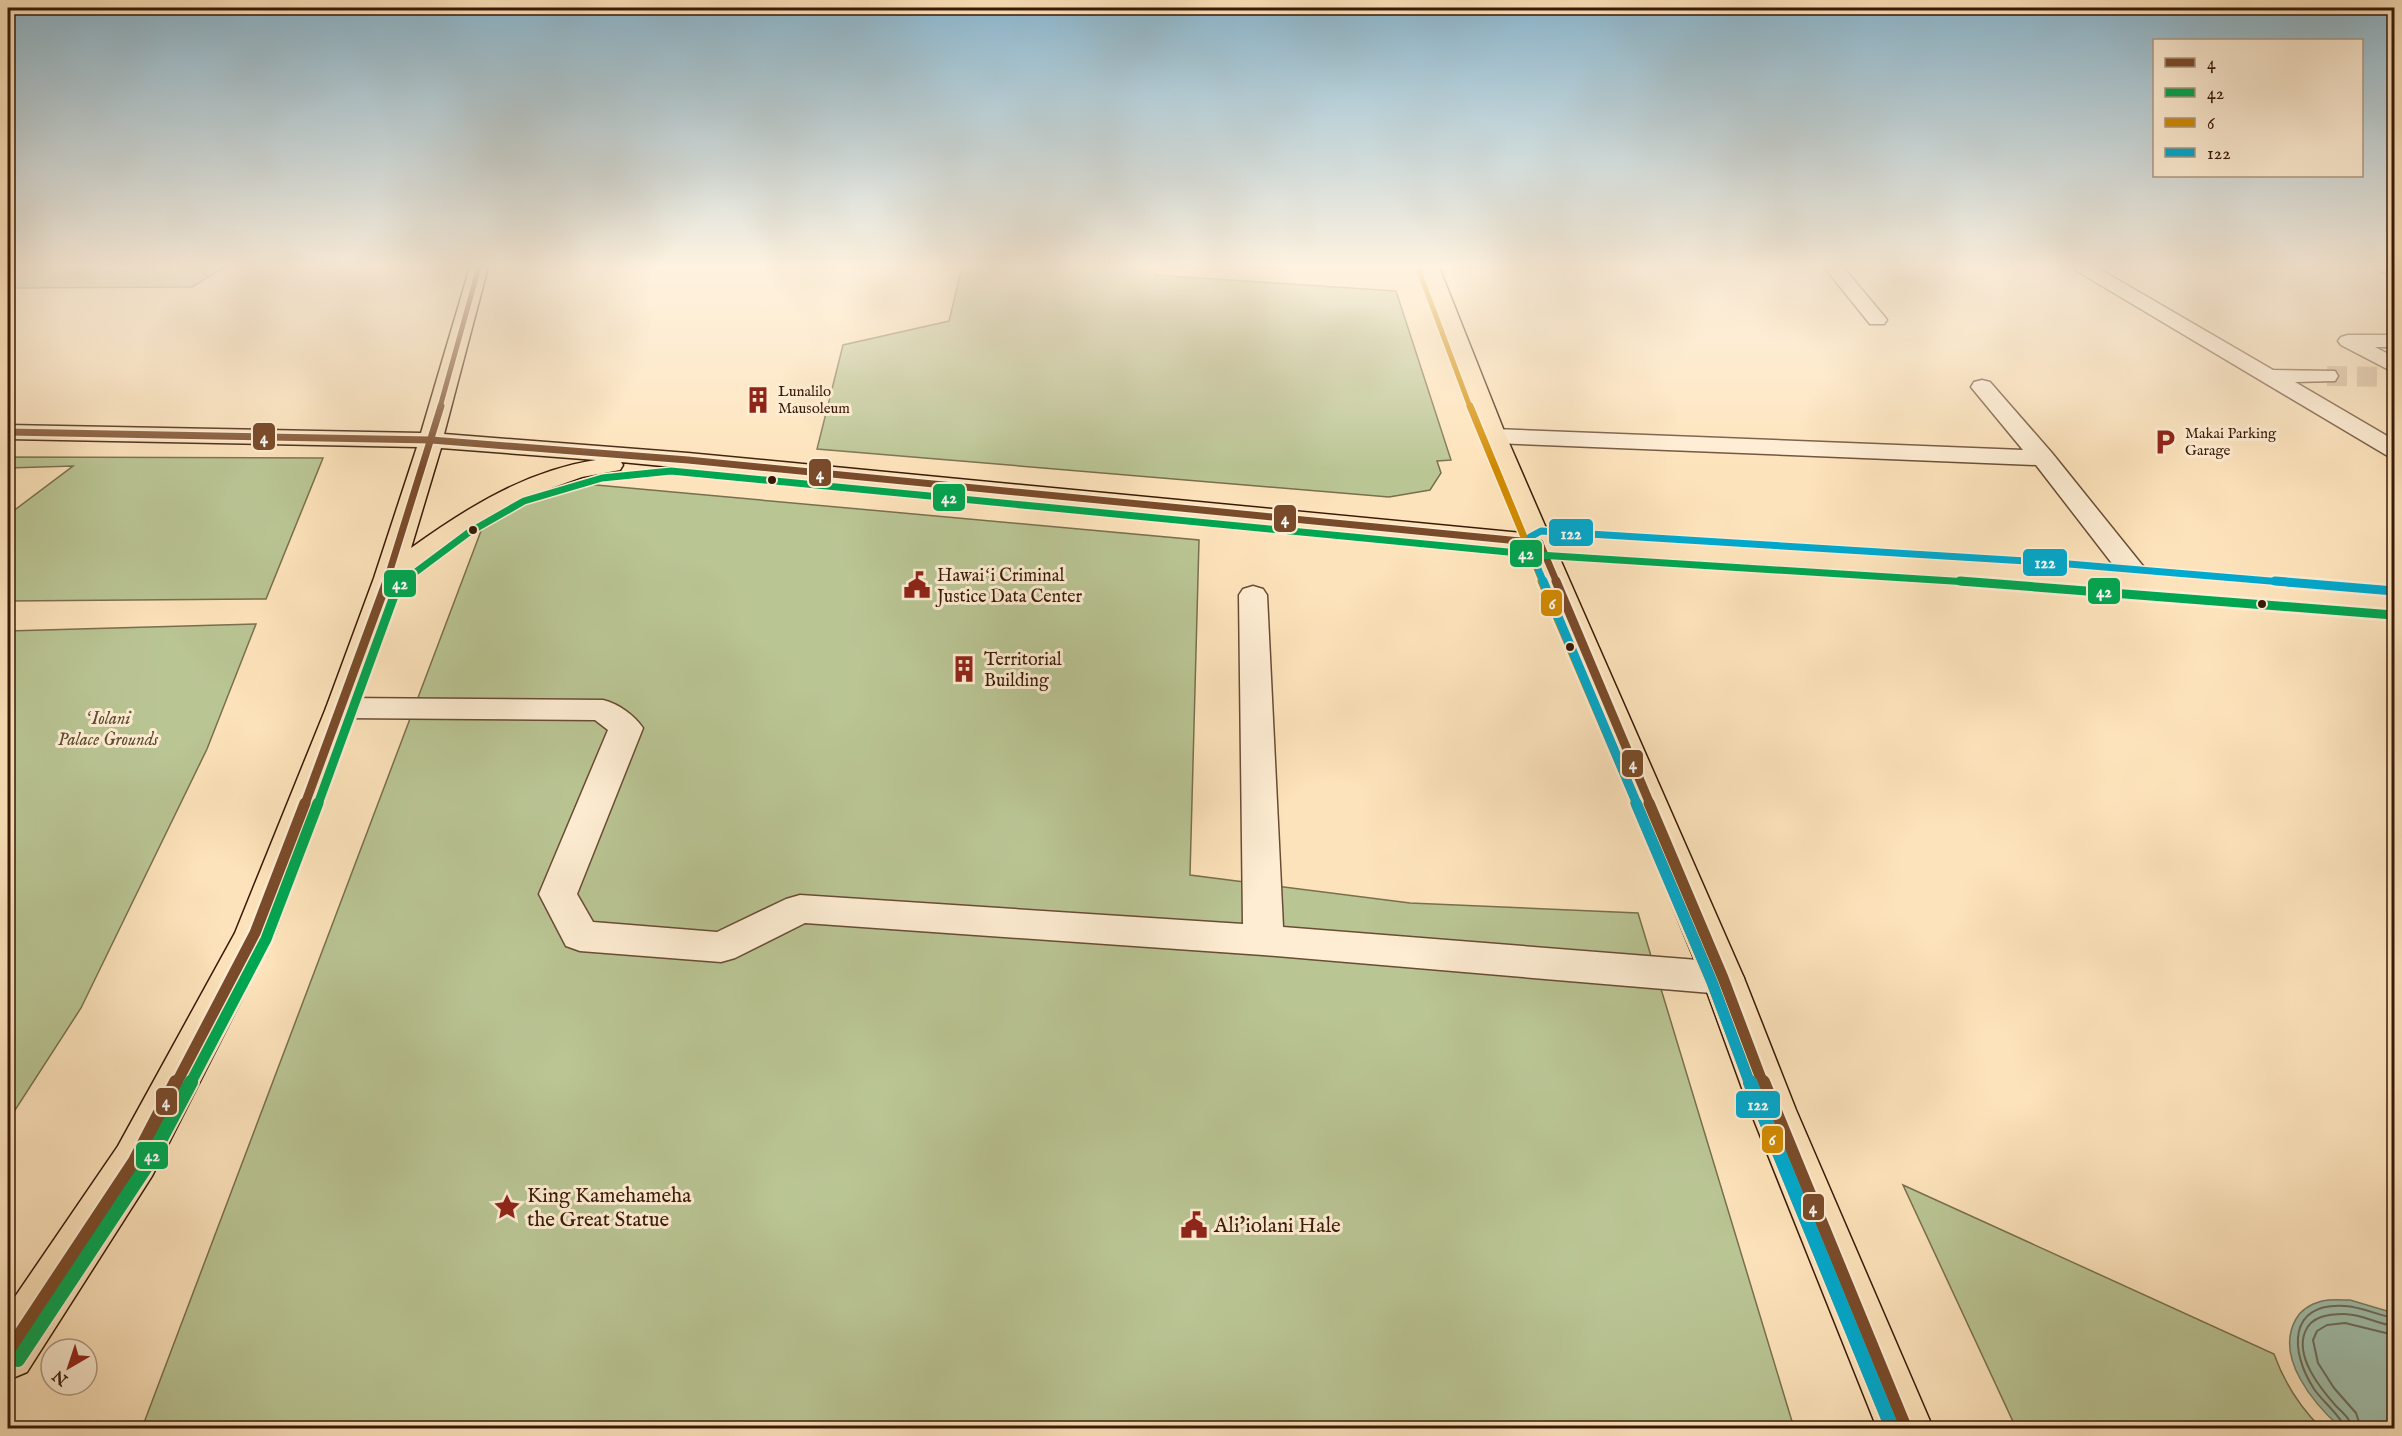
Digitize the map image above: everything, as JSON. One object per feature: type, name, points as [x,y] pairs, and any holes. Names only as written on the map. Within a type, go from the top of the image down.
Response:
[{"type":"main road","points":[[8,1353],[135,1161],[255,933],[342,708],[388,578],[431,440],[460,334]]},
{"type":"main road","points":[[1455,334],[1494,436],[1723,978],[1773,1110],[1905,1428]]},
{"type":"main road","points":[[8,432],[431,440],[672,459],[1539,543],[2141,582],[2394,603]]},
{"type":"main road","points":[[388,578],[461,523],[519,490],[600,466],[672,459]]},
{"type":"street","points":[[2195,334],[2394,450]]},
{"type":"street","points":[[2394,341],[2348,341],[2394,365]]},
{"type":"street","points":[[2265,376],[2327,376]]},
{"type":"street","points":[[1982,387],[2043,458],[2141,582]]},
{"type":"street","points":[[1494,436],[2043,458]]},
{"type":"street","points":[[1253,595],[1263,940]]},
{"type":"street","points":[[342,708],[603,710],[626,728],[558,894],[580,936],[721,947],[800,909],[1263,940],[1723,978]]},
{"type":"green space","points":[[892,334],[1410,334],[1451,460],[1437,461],[1441,473],[1430,490],[1389,497],[817,449],[843,345]]},
{"type":"green space","points":[[8,457],[323,458],[266,599],[8,601],[8,515],[73,466],[8,468]]},
{"type":"green space","points":[[585,484],[1199,540],[1190,875],[1410,903],[1638,913],[1794,1428],[142,1428],[487,515],[529,494]]},
{"type":"green space","name":"ʻIolani Palace Grounds","points":[[256,624],[207,749],[81,1008],[8,1121],[8,631]]},
{"type":"green space","points":[[1903,1185],[2274,1354],[2293,1394],[2321,1428],[2016,1428]]},
{"type":"water","points":[[2350,1300],[2394,1313],[2394,1428],[2341,1428],[2309,1393],[2293,1364],[2290,1349],[2291,1334],[2296,1319],[2301,1313],[2322,1301]]},
{"type":"tunnel","points":[[2327,376],[2394,377]]},
{"type":"transit line","name":"4","points":[[8,1353],[135,1161],[255,933],[342,708],[388,578],[431,440],[460,334]]},
{"type":"transit line","name":"6","points":[[1443,334],[1483,441],[1712,982],[1762,1115],[1892,1428]]},
{"type":"transit line","name":"4","points":[[8,432],[431,440],[688,460],[1540,543]]},
{"type":"transit line","name":"42","points":[[18,1360],[146,1167],[266,939],[353,712],[398,585],[468,533],[524,501],[602,478],[671,471],[1539,555],[2055,587],[2393,615]]},
{"type":"transit line","name":"122","points":[[1892,1428],[1762,1115],[1712,982],[1529,548],[1530,537],[1541,531],[2057,563],[2394,591]]},
{"type":"transit line","name":"4","points":[[1540,543],[1723,978],[1773,1110],[1905,1428]]},
{"type":"place","name":"Lunalilo Mausoleum","points":[[758,400]]},
{"type":"place","name":"Makai Parking Garage","points":[[2165,442]]},
{"type":"place","name":"Hawaiʻi Criminal Justice Data Center","points":[[917,585]]},
{"type":"place","name":"Territorial Building","points":[[964,669]]},
{"type":"place","name":"King Kamehameha the Great Statue","points":[[507,1207]]},
{"type":"place","name":"Ali'iolani Hale","points":[[1194,1225]]}]
